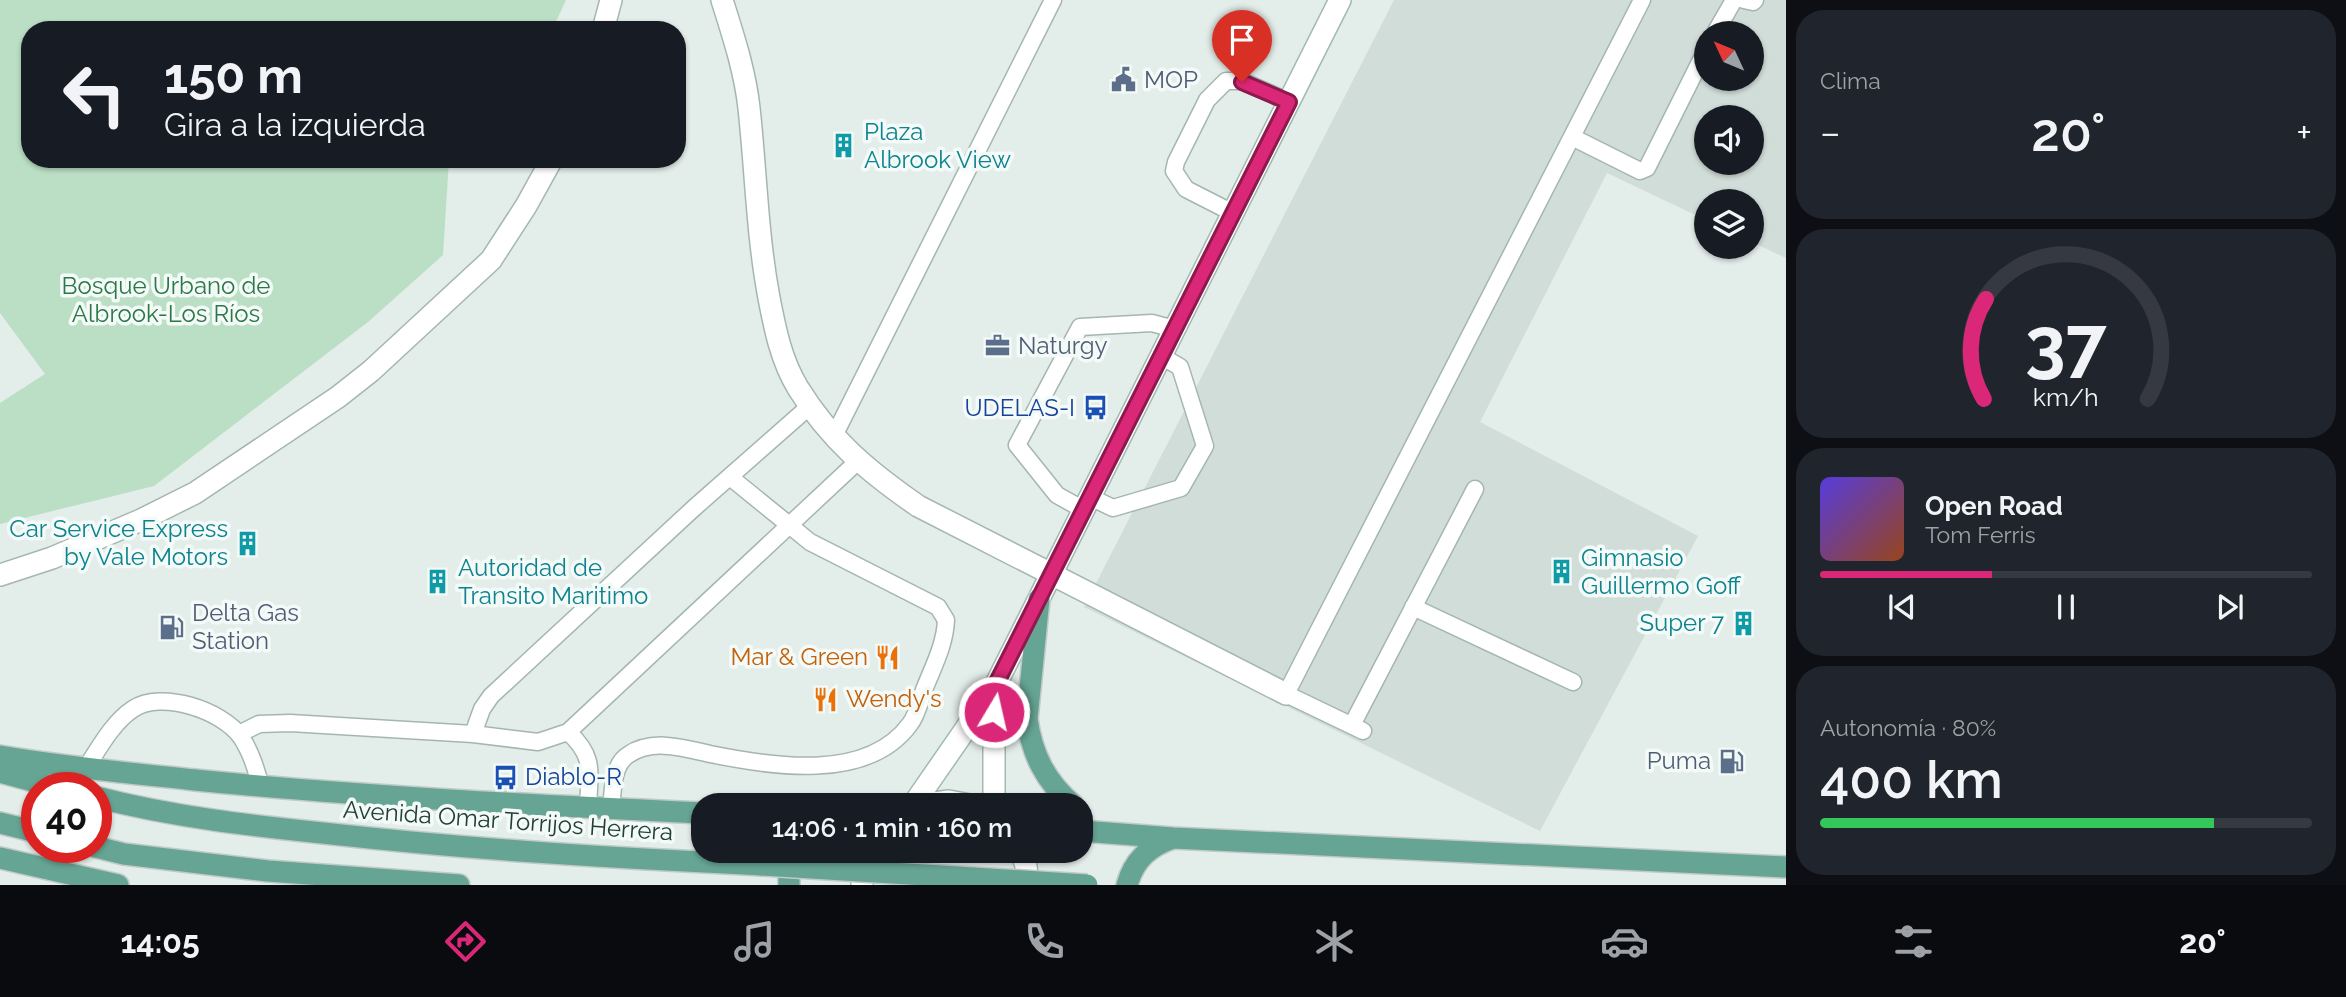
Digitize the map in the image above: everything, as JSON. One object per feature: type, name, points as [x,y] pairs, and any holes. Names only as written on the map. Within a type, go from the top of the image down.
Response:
[{"type":"main road","points":[[1039,599],[1027,719],[1040,766],[1061,793]]},
{"type":"main road","points":[[0,756],[261,787],[455,801],[691,812]]},
{"type":"main road","points":[[0,772],[21,778]]},
{"type":"main road","name":"Avenida Omar Torrijos Herrera","points":[[112,801],[144,810],[284,829],[460,848],[1087,885]]},
{"type":"main road","points":[[1093,818],[1124,833]]},
{"type":"main road","points":[[0,823],[21,828]]},
{"type":"main road","points":[[1093,832],[1173,838],[1786,867]]},
{"type":"main road","points":[[1127,885],[1135,864],[1143,855],[1173,838]]},
{"type":"main road","points":[[112,851],[268,871],[459,885]]},
{"type":"main road","points":[[0,858],[118,885]]},
{"type":"main road","points":[[788,863],[789,885]]},
{"type":"street","points":[[605,21],[611,0]]},
{"type":"street","points":[[722,0],[748,103],[757,215],[777,341],[797,387],[834,436],[872,474],[918,506],[1286,694]]},
{"type":"street","points":[[921,793],[994,688],[1340,0]]},
{"type":"street","points":[[0,575],[78,547],[195,493],[338,397],[371,371],[491,260],[547,168]]},
{"type":"street","points":[[994,688],[994,793]]},
{"type":"street","points":[[862,885],[865,863]]},
{"type":"street","points":[[1025,863],[1028,885]]},
{"type":"lane","points":[[834,436],[1053,0]]},
{"type":"lane","points":[[1475,489],[1413,607],[1358,728],[1286,694],[1642,0]]},
{"type":"lane","points":[[1722,21],[1734,0]]},
{"type":"lane","points":[[1744,0],[1755,0]]},
{"type":"lane","points":[[1572,136],[1640,171],[1647,167],[1694,74]]},
{"type":"lane","points":[[1233,213],[1186,189],[1174,171],[1207,100],[1226,81],[1242,82],[1289,102]]},
{"type":"lane","points":[[1161,356],[1180,367],[1205,446],[1181,488],[1113,508],[1057,495],[1017,445],[1080,327],[1152,323],[1174,330]]},
{"type":"lane","points":[[473,734],[482,709],[491,696],[811,405]]},
{"type":"lane","points":[[239,734],[259,724],[290,723],[473,734],[538,743],[568,732],[858,461]]},
{"type":"lane","points":[[611,809],[617,767],[626,755],[652,746],[668,745],[757,763],[829,765],[870,756],[897,740],[912,722],[943,643],[946,620],[938,607],[810,542],[730,477]]},
{"type":"lane","points":[[1413,607],[1573,682]]},
{"type":"lane","points":[[86,768],[119,722],[133,708],[149,702],[177,702],[222,720],[239,734],[253,759],[261,787]]},
{"type":"lane","points":[[568,732],[583,745],[589,760],[589,808]]},
{"type":"shaded area","points":[[1394,0],[1786,0],[1786,258],[1764,248],[1764,189],[1694,189],[1694,214],[1607,173],[1480,422],[1698,536],[1540,831],[1084,607]]},
{"type":"green space","name":"Bosque Urbano de Albrook-Los Ríos","points":[[0,0],[566,0],[556,21],[21,21],[21,168],[448,168],[443,255],[368,322],[154,486],[0,524],[0,403],[45,374],[0,313]]},
{"type":"place","name":"MOP","points":[[1124,80]]},
{"type":"place","name":"Plaza Albrook View","points":[[844,146]]},
{"type":"place","name":"Naturgy","points":[[998,346]]},
{"type":"place","name":"UDELAS-I","points":[[1095,408]]},
{"type":"place","name":"Car Service Express by Vale Motors","points":[[248,543]]},
{"type":"place","name":"Gimnasio Guillermo Goff","points":[[1561,572]]},
{"type":"place","name":"Autoridad de Transito Maritimo","points":[[438,582]]},
{"type":"place","name":"Super 7","points":[[1744,623]]},
{"type":"place","name":"Delta Gas Station","points":[[172,627]]},
{"type":"place","name":"Mar & Green","points":[[888,657]]},
{"type":"place","name":"Wendy's","points":[[826,699]]},
{"type":"place","name":"Puma","points":[[1731,761]]},
{"type":"place","name":"Diablo-R","points":[[505,777]]},
{"type":"route","points":[[994,712],[994,688],[1289,102],[1242,82]]}]
